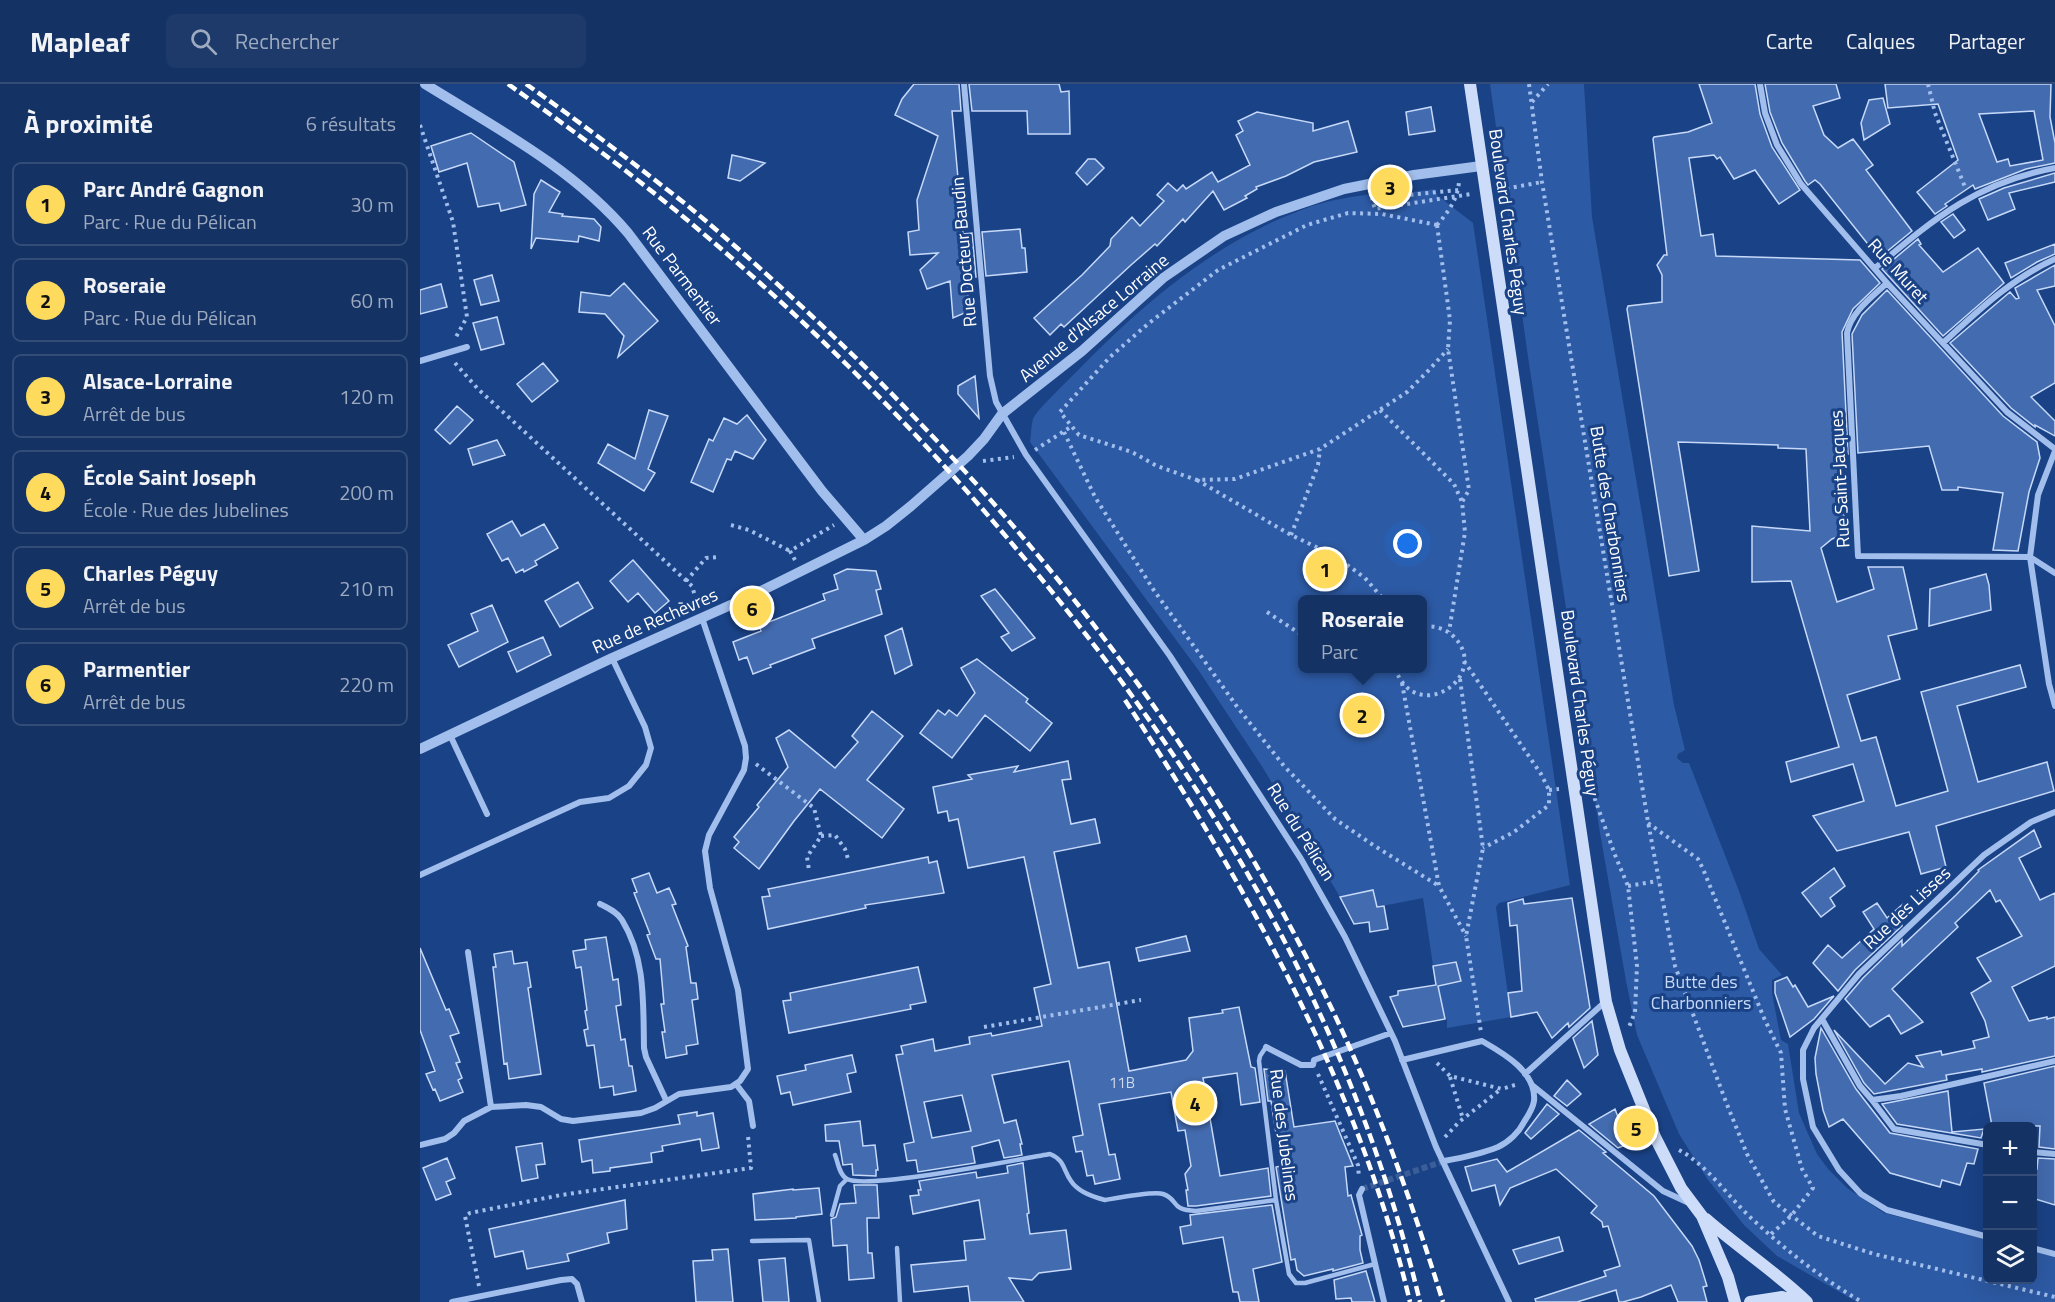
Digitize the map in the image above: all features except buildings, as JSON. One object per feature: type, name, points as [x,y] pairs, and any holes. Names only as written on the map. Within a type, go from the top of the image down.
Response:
[{"type":"main road","name":"Boulevard Charles Péguy","points":[[1470,84],[1606,1002],[1620,1050],[1655,1137],[1681,1188],[1702,1216],[1728,1277],[1735,1302]]},
{"type":"main road","points":[[1702,1216],[1790,1285],[1807,1302]]},
{"type":"main road","points":[[1750,1302],[1782,1297],[1798,1302]]},
{"type":"street","name":"Rue Parmentier","points":[[425,84],[535,153],[599,200],[640,248],[822,491],[864,540]]},
{"type":"street","name":"Rue Docteur Baudin","points":[[964,84],[990,376],[996,402],[1002,414]]},
{"type":"street","name":"Rue Muret","points":[[1760,84],[1765,113],[1777,145],[1801,184],[1887,283],[2007,412],[2055,450]]},
{"type":"street","name":"Avenue d'Alsace Lorraine","points":[[1002,414],[1082,351],[1163,278],[1224,237],[1276,213],[1344,189],[1481,166]]},
{"type":"street","points":[[1875,268],[1927,226],[1970,196],[2021,175],[2055,168]]},
{"type":"street","points":[[1944,342],[2004,290],[2035,268],[2055,259]]},
{"type":"street","name":"Rue Saint-Jacques","points":[[1887,283],[1856,314],[1849,323],[1847,333],[1858,556],[2030,557]]},
{"type":"street","points":[[420,361],[467,347]]},
{"type":"street","name":"Rue de Rechèvres","points":[[420,749],[801,572],[864,540],[903,513],[968,456],[1002,414]]},
{"type":"street","name":"Rue du Pélican","points":[[1002,414],[1026,455],[1170,656],[1301,859],[1345,937],[1391,1033],[1436,1147],[1509,1302]]},
{"type":"street","points":[[2055,450],[2038,495],[2030,557],[2049,684],[2055,706]]},
{"type":"street","points":[[2030,557],[2055,573]]},
{"type":"street","points":[[420,1144],[445,1139],[454,1133],[465,1120],[491,1107],[526,1105],[541,1107],[561,1119],[573,1120],[641,1113],[679,1094],[723,1089],[738,1082],[748,1069],[738,990],[710,888],[705,851],[709,835],[744,770],[745,747],[702,618]]},
{"type":"street","points":[[420,874],[580,802],[609,798],[629,786],[646,765],[651,748],[645,728],[612,658]]},
{"type":"street","points":[[450,735],[487,814]]},
{"type":"street","name":"Rue des Lisses","points":[[1983,1236],[1887,1210],[1861,1194],[1839,1170],[1813,1126],[1803,1079],[1803,1050],[1822,1019],[1859,974],[1984,855],[2031,822],[2055,812]]},
{"type":"street","points":[[600,904],[614,911],[622,920],[639,962],[642,976],[644,1048],[666,1100]]},
{"type":"street","points":[[468,952],[491,1107]]},
{"type":"street","points":[[1525,1074],[1606,1002]]},
{"type":"street","points":[[1822,1019],[1860,1086],[1894,1129],[1983,1144]]},
{"type":"street","name":"Rue des Jubelines","points":[[1266,1047],[1301,1065],[1313,1065],[1314,1060],[1391,1033]]},
{"type":"street","points":[[1402,1060],[1482,1041],[1500,1051],[1525,1074],[1531,1083],[1663,1191],[1693,1205]]},
{"type":"street","points":[[1872,1100],[1901,1096],[2055,1060]]},
{"type":"street","points":[[738,1082],[749,1101],[753,1126]]},
{"type":"street","points":[[1444,1161],[1499,1147],[1511,1139],[1521,1128],[1534,1102],[1531,1083]]},
{"type":"street","points":[[2037,1152],[2055,1154]]},
{"type":"street","points":[[1361,1191],[1384,1302]]},
{"type":"street","points":[[2037,1249],[2055,1254]]},
{"type":"street","points":[[452,1302],[572,1280],[577,1284],[582,1302]]},
{"type":"lane","name":"Rue des Jubelines","points":[[1266,1047],[1259,1061],[1276,1200],[1289,1274],[1296,1283],[1305,1283],[1376,1264]]},
{"type":"lane","points":[[835,1155],[842,1174],[854,1181],[894,1180],[1050,1154],[1058,1157],[1063,1163],[1071,1182],[1086,1194],[1105,1200],[1161,1193],[1172,1200],[1176,1207],[1196,1210],[1276,1200]]},
{"type":"lane","points":[[832,1215],[840,1186],[847,1179]]},
{"type":"lane","points":[[752,1241],[809,1240],[819,1302]]},
{"type":"lane","points":[[897,1248],[900,1302]]},
{"type":"path","name":"Butte des Charbonniers","points":[[1529,84],[1542,182],[1647,822],[1675,966],[1747,1154],[1774,1202],[1818,1236],[1874,1254],[2055,1297]]},
{"type":"path","points":[[1532,102],[1548,84]]},
{"type":"path","points":[[1928,84],[1935,113],[1970,196]]},
{"type":"path","points":[[420,124],[453,222],[467,317],[447,353],[478,389],[692,586],[702,618]]},
{"type":"path","points":[[1437,225],[1448,214],[1459,190],[1460,169]]},
{"type":"path","points":[[1498,190],[1542,182]]},
{"type":"path","points":[[1459,190],[1372,199],[1375,209],[1476,193]]},
{"type":"path","points":[[1380,595],[1365,578],[1335,556],[1291,535],[1197,480],[1157,466],[1132,452],[1079,435],[1060,412],[1110,357],[1149,323],[1210,276],[1307,225],[1348,213],[1382,214],[1437,225]]},
{"type":"path","points":[[1437,225],[1450,320],[1448,349],[1469,490],[1462,502]]},
{"type":"path","points":[[1197,480],[1235,479],[1320,448],[1407,392],[1448,349]]},
{"type":"path","points":[[1380,410],[1454,484],[1462,502],[1465,532],[1449,632]]},
{"type":"path","points":[[1064,432],[1095,497],[1153,589],[1238,708],[1284,766],[1335,819],[1439,886]]},
{"type":"path","points":[[1291,535],[1318,465],[1320,448]]},
{"type":"path","points":[[790,551],[845,519]]},
{"type":"path","points":[[731,525],[749,530],[790,551],[801,572]]},
{"type":"path","points":[[686,580],[706,558],[720,557]]},
{"type":"path","points":[[1267,612],[1298,632]]},
{"type":"path","points":[[1427,627],[1439,627],[1457,639],[1464,661],[1460,678],[1483,848],[1467,936],[1482,1041]]},
{"type":"path","points":[[1464,661],[1541,774],[1549,790],[1549,806],[1514,832],[1483,848]]},
{"type":"path","points":[[1397,673],[1402,683],[1439,886],[1467,936]]},
{"type":"path","points":[[1402,683],[1411,691],[1433,696],[1444,693],[1460,678]]},
{"type":"path","points":[[746,758],[763,768],[814,808],[821,836],[807,857],[809,870]]},
{"type":"path","points":[[1549,790],[1591,788],[1628,886],[1637,966],[1635,1012],[1620,1050]]},
{"type":"path","points":[[1647,822],[1698,859],[1781,1053],[1785,1109],[1802,1169],[1814,1188],[1791,1216],[1770,1235]]},
{"type":"path","points":[[821,836],[835,836],[845,849],[849,862]]},
{"type":"path","points":[[1628,886],[1658,881]]},
{"type":"path","points":[[984,1027],[1141,1000]]},
{"type":"path","points":[[1427,1053],[1450,1076],[1463,1119]]},
{"type":"path","points":[[1313,1065],[1359,1165],[1361,1191]]},
{"type":"path","points":[[1450,1076],[1502,1089],[1531,1083]]},
{"type":"path","points":[[1436,1147],[1463,1119],[1502,1089]]},
{"type":"path","points":[[482,1296],[465,1216],[470,1213],[561,1195],[751,1167],[748,1132],[753,1126]]},
{"type":"path","points":[[1655,1137],[1685,1153],[1716,1180],[1770,1235],[1804,1264],[1862,1302]]},
{"type":"green space","name":"Butte des Charbonniers","points":[[1490,84],[1584,84],[1592,217],[1674,705],[1685,750],[1678,754],[1677,758],[1683,763],[1689,763],[1759,949],[1782,975],[1772,980],[1772,993],[1781,1040],[1788,1044],[1799,1113],[1817,1154],[1847,1188],[1884,1213],[1983,1239],[1983,1284],[2037,1284],[2037,1252],[2055,1257],[2055,1302],[1857,1302],[1777,1256],[1744,1225],[1708,1180],[1679,1134],[1637,1035],[1626,981],[1600,833],[1528,357]]},
{"type":"green space","points":[[1435,189],[1437,195],[1473,223],[1570,885],[1499,903],[1496,907],[1511,1017],[1447,1028],[1447,1019],[1445,1019],[1436,986],[1423,898],[1377,907],[1373,890],[1340,897],[1263,768],[1199,671],[1030,442],[1033,419],[1047,401],[1133,317],[1188,272],[1247,235],[1279,219],[1326,202],[1371,194],[1371,198]]},
{"type":"tunnel","points":[[1362,1189],[1444,1161]]},
{"type":"railway","points":[[508,84],[663,200],[752,276],[831,349],[907,426],[979,505],[1083,631],[1148,718],[1208,808],[1262,900],[1311,995],[1354,1094],[1391,1196],[1420,1302]]},
{"type":"railway","points":[[526,84],[688,206],[774,280],[856,358],[994,504],[1121,660],[1179,742],[1233,827],[1283,914],[1329,1003],[1392,1151],[1443,1302]]},
{"type":"railway","points":[[1125,700],[1214,842],[1294,989],[1361,1142],[1388,1221],[1410,1302]]},
{"type":"place","name":"Alsace-Lorraine","points":[[1390,187]]},
{"type":"place","name":"Parc André Gagnon","points":[[1325,569]]},
{"type":"place","name":"Parmentier","points":[[752,608]]},
{"type":"place","name":"Roseraie","points":[[1362,715]]},
{"type":"place","name":"École Saint Joseph","points":[[1195,1103]]},
{"type":"place","name":"Charles Péguy","points":[[1636,1128]]}]
